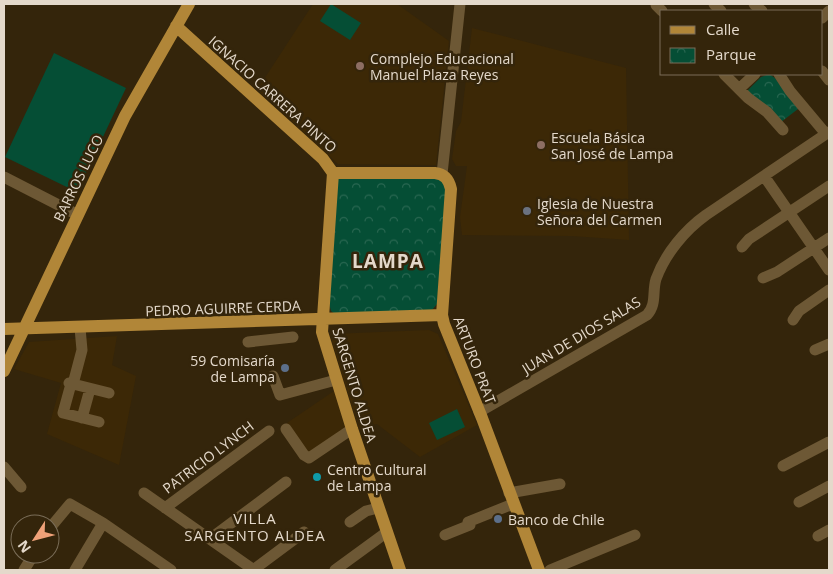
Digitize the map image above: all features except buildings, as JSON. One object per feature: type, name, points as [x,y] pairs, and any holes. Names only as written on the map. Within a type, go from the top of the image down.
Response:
[{"type":"main road","name":"BARROS LUCO","points":[[4,368],[125,116],[189,4]]},
{"type":"main road","name":"IGNACIO CARRERA PINTO","points":[[176,26],[323,159],[333,172],[442,174]]},
{"type":"main road","name":"SARGENTO ALDEA","points":[[333,172],[322,332],[336,380],[400,570]]},
{"type":"main road","name":"ARTURO PRAT","points":[[442,174],[451,189],[442,315],[445,330],[479,412],[539,570]]},
{"type":"main road","name":"PEDRO AGUIRRE CERDA","points":[[4,328],[80,328],[442,315]]},
{"type":"street","name":"ARTURO PRAT","points":[[442,174],[460,4]]},
{"type":"street","points":[[725,75],[739,90],[767,112],[783,130]]},
{"type":"street","points":[[739,90],[754,75]]},
{"type":"street","points":[[780,75],[794,96],[828,133]]},
{"type":"street","name":"JUAN DE DIOS SALAS","points":[[479,412],[647,315],[652,310],[656,279],[669,255],[685,233],[706,215],[828,133]]},
{"type":"street","points":[[764,176],[829,270]]},
{"type":"street","points":[[4,177],[78,215]]},
{"type":"street","points":[[742,247],[749,238],[829,186]]},
{"type":"street","points":[[763,278],[778,272],[829,238]]},
{"type":"street","points":[[792,320],[799,311],[829,290]]},
{"type":"street","points":[[261,340],[263,322]]},
{"type":"street","points":[[80,328],[82,350],[63,412],[99,422]]},
{"type":"street","points":[[248,342],[293,337]]},
{"type":"street","points":[[815,350],[829,344]]},
{"type":"street","points":[[273,376],[280,395],[336,380]]},
{"type":"street","points":[[71,384],[108,393]]},
{"type":"street","points":[[82,418],[90,389]]},
{"type":"street","points":[[286,429],[304,455],[309,458],[352,428]]},
{"type":"street","name":"PATRICIO LYNCH","points":[[165,508],[270,431]]},
{"type":"street","points":[[783,466],[829,442]]},
{"type":"street","points":[[4,467],[21,487]]},
{"type":"street","points":[[210,540],[286,482]]},
{"type":"street","points":[[445,535],[470,525],[468,522],[511,498],[560,484]]},
{"type":"street","points":[[799,502],[829,486]]},
{"type":"street","points":[[144,493],[253,570],[304,532]]},
{"type":"street","points":[[60,516],[70,504],[103,523],[170,570]]},
{"type":"street","points":[[350,522],[366,511],[378,508]]},
{"type":"street","points":[[75,570],[103,523]]},
{"type":"street","points":[[818,536],[829,530]]},
{"type":"street","points":[[335,570],[387,532]]},
{"type":"street","points":[[550,570],[635,535]]},
{"type":"shaded area","name":"Complejo Educacional Manuel Plaza Reyes","points":[[313,4],[397,4],[449,41],[436,165],[338,164],[257,90]]},
{"type":"shaded area","name":"Escuela Básica San José de Lampa","points":[[472,28],[626,68],[629,240],[572,236],[462,235],[460,217],[467,166],[456,166],[452,159],[456,131],[461,122]]},
{"type":"shaded area","points":[[429,330],[438,334],[477,425],[420,457],[377,424],[359,428],[332,342],[332,334]]},
{"type":"shaded area","points":[[117,336],[112,365],[136,376],[119,465],[47,434],[61,383],[14,369],[29,342]]},
{"type":"shaded area","points":[[334,391],[346,430],[310,457],[287,423]]},
{"type":"green space","points":[[331,4],[361,23],[350,40],[320,21]]},
{"type":"green space","points":[[54,53],[126,88],[77,192],[5,157]]},
{"type":"green space","points":[[770,75],[775,78],[798,109],[781,122],[747,91],[761,77]]},
{"type":"green space","points":[[341,175],[435,177],[442,180],[446,186],[437,304],[432,310],[335,314],[331,311],[329,303],[336,181]]},
{"type":"green space","points":[[457,409],[465,427],[437,440],[429,423]]},
{"type":"place","name":"Complejo Educacional Manuel Plaza Reyes","points":[[360,66]]},
{"type":"place","name":"Escuela Básica San José de Lampa","points":[[541,145]]},
{"type":"place","name":"Iglesia de Nuestra Señora del Carmen","points":[[527,211]]},
{"type":"place","name":"59 Comisaría de Lampa","points":[[285,368]]},
{"type":"place","name":"Centro Cultural de Lampa","points":[[317,477]]},
{"type":"place","name":"Banco de Chile","points":[[498,519]]},
{"type":"district","name":"LAMPA","points":[[388,261]]},
{"type":"district","name":"VILLA SARGENTO ALDEA","points":[[255,526]]}]
